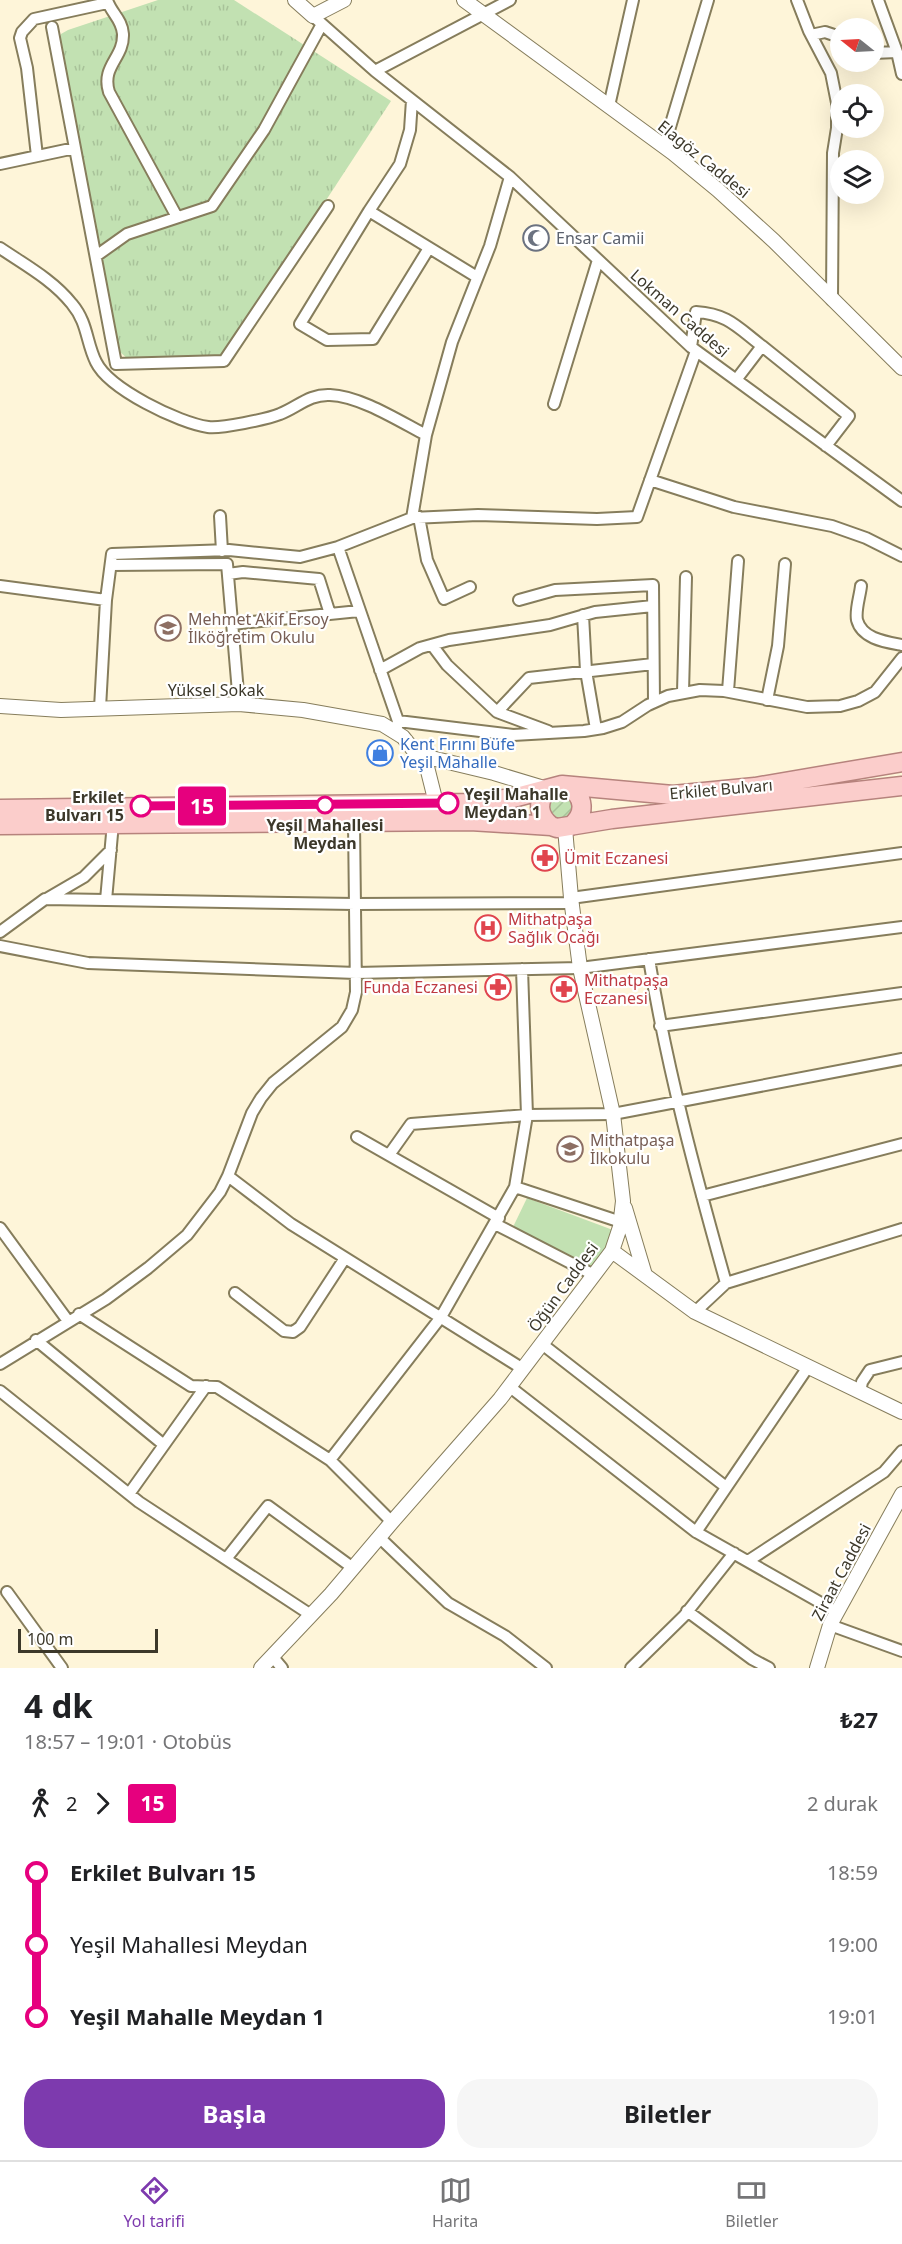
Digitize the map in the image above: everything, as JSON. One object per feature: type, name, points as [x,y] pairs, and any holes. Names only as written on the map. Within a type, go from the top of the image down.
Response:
[{"type":"main road","name":"Erkilet Bulvarı","points":[[0,809],[470,803],[513,798],[555,786],[674,795],[743,788],[902,762]]},
{"type":"main road","name":"Erkilet Bulvarı","points":[[0,825],[471,821],[562,826],[902,786]]},
{"type":"main road","points":[[548,789],[543,794],[539,808],[545,821],[562,826],[580,815],[582,808],[579,795],[568,787]]},
{"type":"main road","points":[[612,819],[606,816],[601,807],[603,798],[615,790]]},
{"type":"street","points":[[296,0],[317,20]]},
{"type":"street","points":[[96,256],[127,234],[212,206],[264,130],[317,20],[344,0]]},
{"type":"street","points":[[375,71],[475,5],[510,0]]},
{"type":"street","points":[[609,106],[633,0]]},
{"type":"street","points":[[664,147],[708,0]]},
{"type":"street","points":[[797,0],[811,35],[831,73],[837,103],[837,128],[833,153],[832,300]]},
{"type":"street","points":[[878,0],[899,58],[902,74]]},
{"type":"street","points":[[37,156],[27,68],[20,38],[22,32],[34,19],[107,1],[119,18],[123,33],[121,47],[107,75],[108,92],[177,217]]},
{"type":"street","name":"Elagöz Caddesi","points":[[475,5],[664,147],[747,215],[902,368]]},
{"type":"street","name":"Lokman Caddesi","points":[[317,20],[375,71],[510,177],[693,349],[902,501]]},
{"type":"street","points":[[52,27],[116,364],[224,361],[328,206]]},
{"type":"street","points":[[811,35],[825,32],[830,34]]},
{"type":"street","points":[[884,55],[899,58]]},
{"type":"street","points":[[412,100],[410,130],[400,164],[300,324],[327,340],[373,339],[429,248]]},
{"type":"street","points":[[0,164],[75,148]]},
{"type":"street","points":[[470,587],[444,599],[427,560],[416,518],[426,435],[452,342],[490,246],[510,177]]},
{"type":"street","points":[[369,211],[477,277]]},
{"type":"street","points":[[0,248],[51,282],[73,305],[87,330],[97,364],[106,378],[119,388],[169,413],[209,428],[274,417],[308,398],[335,395],[357,401],[426,435]]},
{"type":"street","points":[[554,404],[598,260]]},
{"type":"street","points":[[100,708],[106,600],[112,554],[222,551],[300,557],[338,547],[416,518],[478,515],[597,519],[637,517],[693,349],[696,312],[723,317],[849,416],[826,446]]},
{"type":"street","points":[[736,380],[762,346]]},
{"type":"street","points":[[650,480],[734,507],[832,526],[867,538],[902,555]]},
{"type":"street","points":[[220,516],[222,551]]},
{"type":"street","points":[[338,547],[397,726],[513,735],[596,729],[622,722],[654,702],[683,692],[700,690],[728,692],[807,707],[830,708],[849,704],[875,692],[902,658]]},
{"type":"street","points":[[728,692],[738,561]]},
{"type":"street","points":[[111,565],[227,564],[239,704]]},
{"type":"street","points":[[767,700],[778,646],[785,564]]},
{"type":"street","points":[[228,574],[243,572],[319,579],[330,614]]},
{"type":"street","points":[[683,692],[686,577]]},
{"type":"street","points":[[519,600],[555,590],[653,585],[654,702]]},
{"type":"street","points":[[0,586],[106,600]]},
{"type":"street","points":[[861,586],[856,618],[860,626],[880,641],[902,645]]},
{"type":"street","points":[[380,670],[420,648],[449,640],[550,625],[595,612],[653,606]]},
{"type":"street","points":[[232,624],[359,610]]},
{"type":"street","points":[[583,615],[586,671],[596,729]]},
{"type":"street","points":[[432,645],[447,665],[497,712],[554,733]]},
{"type":"street","points":[[497,712],[530,678],[653,663]]},
{"type":"street","name":"Yüksel Sokak","points":[[0,706],[61,710],[239,704],[303,710],[397,726],[442,792],[447,797],[470,803]]},
{"type":"street","points":[[436,803],[423,761],[494,773],[548,789]]},
{"type":"street","points":[[106,900],[113,823]]},
{"type":"street","points":[[0,1364],[128,1284],[187,1235],[210,1207],[228,1176],[252,1113],[261,1098],[273,1083],[342,1027],[348,1019],[354,1001],[356,973],[354,823]]},
{"type":"street","name":"Öğün Caddesi","points":[[261,1668],[353,1568],[510,1387],[612,1251],[621,1222],[623,1201],[613,1114],[580,968],[562,826]]},
{"type":"street","points":[[0,932],[45,899],[65,890],[84,877],[111,850]]},
{"type":"street","points":[[45,899],[355,904],[571,900],[902,853]]},
{"type":"street","points":[[0,958],[2,947],[88,963],[356,973],[580,968],[902,927]]},
{"type":"street","points":[[649,959],[660,1026],[726,1283]]},
{"type":"street","points":[[330,1461],[441,1317],[515,1187],[527,1115],[522,969]]},
{"type":"street","points":[[660,1026],[902,993]]},
{"type":"street","points":[[389,1155],[411,1124],[527,1115],[613,1114],[902,1059]]},
{"type":"street","points":[[357,1137],[497,1221],[594,1275]]},
{"type":"street","points":[[702,1196],[902,1144]]},
{"type":"street","points":[[228,1176],[291,1224],[523,1370]]},
{"type":"street","points":[[515,1187],[621,1222]]},
{"type":"street","points":[[623,1201],[645,1275]]},
{"type":"street","points":[[0,1228],[68,1321]]},
{"type":"street","points":[[695,1312],[726,1283],[902,1229]]},
{"type":"street","points":[[612,1251],[695,1312],[902,1412]]},
{"type":"street","points":[[235,1293],[284,1331],[293,1332],[300,1327],[345,1258]]},
{"type":"street","points":[[79,1314],[191,1386],[218,1387],[330,1461],[392,1522]]},
{"type":"street","points":[[36,1340],[164,1445]]},
{"type":"street","points":[[542,1344],[726,1487]]},
{"type":"street","points":[[860,1392],[862,1382],[870,1370],[902,1362]]},
{"type":"street","points":[[696,1532],[808,1367]]},
{"type":"street","points":[[129,1494],[206,1386]]},
{"type":"street","points":[[510,1387],[696,1532],[748,1561],[834,1618],[902,1651]]},
{"type":"street","points":[[0,1391],[129,1494],[311,1615]]},
{"type":"street","points":[[748,1561],[884,1472],[902,1451]]},
{"type":"street","name":"Ziraat Caddesi","points":[[817,1668],[834,1618],[902,1494]]},
{"type":"street","points":[[226,1559],[268,1506],[353,1568]]},
{"type":"street","points":[[379,1537],[448,1603],[505,1636],[546,1668]]},
{"type":"street","points":[[631,1668],[687,1611],[734,1553]]},
{"type":"street","points":[[7,1592],[62,1668]]},
{"type":"street","points":[[687,1611],[749,1663],[769,1668]]},
{"type":"street","points":[[272,1656],[282,1668]]},
{"type":"green space","points":[[158,0],[234,0],[391,101],[228,350],[217,357],[129,360],[120,352],[99,260],[59,40],[61,34],[68,30]]},
{"type":"green space","points":[[555,792],[575,798],[573,818],[554,821],[545,804]]},
{"type":"green space","points":[[527,1198],[613,1230],[610,1241],[594,1267],[513,1227]]},
{"type":"bus line","name":"15","points":[[141,806],[448,803]]},
{"type":"place","name":"Ensar Camii","points":[[536,238]]},
{"type":"place","name":"Mehmet Akif Ersoy İlköğretim Okulu","points":[[168,628]]},
{"type":"place","name":"Kent Fırını Büfe Yeşil Mahalle","points":[[380,753]]},
{"type":"place","name":"Yeşil Mahalle Meydan 1","points":[[448,803]]},
{"type":"place","name":"Yeşil Mahallesi Meydan","points":[[325,805]]},
{"type":"place","name":"Erkilet Bulvarı 15","points":[[141,806]]},
{"type":"place","name":"Ümit Eczanesi","points":[[545,858]]},
{"type":"place","name":"Mithatpaşa Sağlık Ocağı","points":[[488,928]]},
{"type":"place","name":"Funda Eczanesi","points":[[498,987]]},
{"type":"place","name":"Mithatpaşa Eczanesi","points":[[564,989]]},
{"type":"place","name":"Mithatpaşa İlkokulu","points":[[570,1149]]}]
